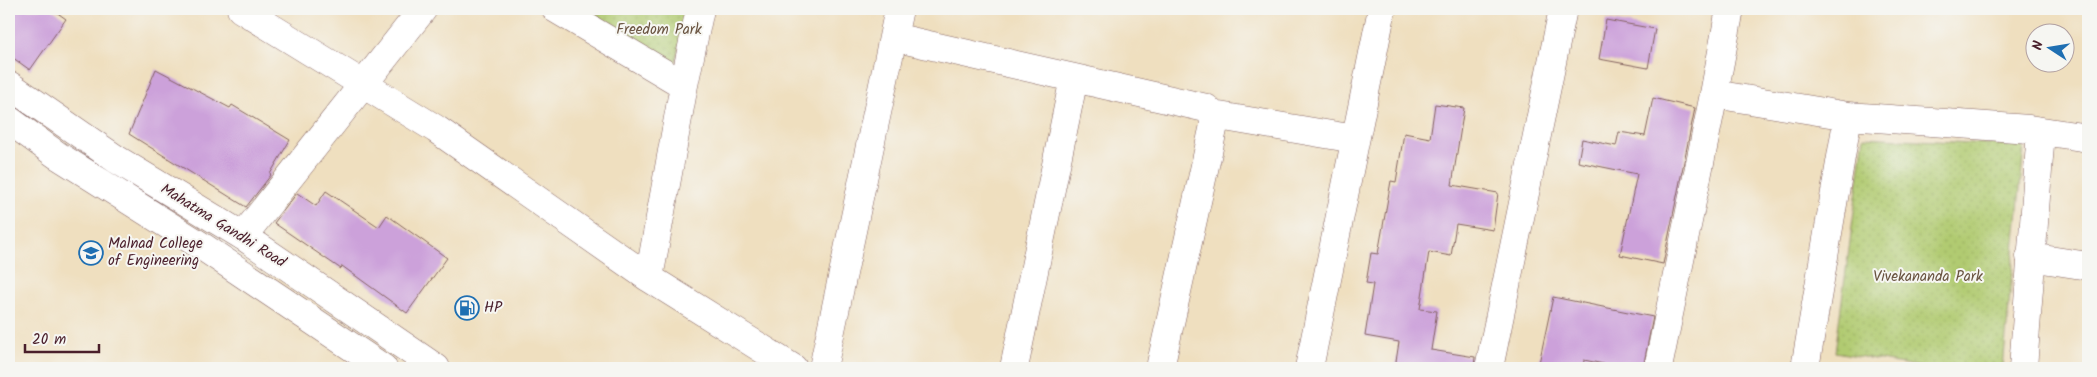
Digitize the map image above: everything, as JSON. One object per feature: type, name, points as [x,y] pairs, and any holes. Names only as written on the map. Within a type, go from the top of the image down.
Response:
[{"type":"street","points":[[241,9],[436,129],[649,278],[793,368]]},
{"type":"street","points":[[243,236],[423,9]]},
{"type":"street","points":[[556,9],[684,85]]},
{"type":"street","points":[[649,278],[684,85],[700,9]]},
{"type":"street","points":[[823,368],[899,9]]},
{"type":"street","points":[[1308,368],[1382,9]]},
{"type":"street","points":[[1489,368],[1564,9]]},
{"type":"street","points":[[1658,368],[1730,9]]},
{"type":"street","points":[[893,37],[1206,108],[1213,115],[1355,139]]},
{"type":"street","points":[[1014,368],[1074,78]]},
{"type":"street","name":"Mahatma Gandhi Road","points":[[9,85],[116,159],[243,236],[436,368]]},
{"type":"street","points":[[1714,94],[1848,116],[2041,131],[2088,138]]},
{"type":"street","points":[[1160,368],[1214,125],[1213,115]]},
{"type":"street","points":[[1805,368],[1848,116]]},
{"type":"street","name":"Mahatma Gandhi Road","points":[[9,120],[57,155],[203,248],[383,368]]},
{"type":"street","points":[[2023,368],[2030,256],[2041,131]]},
{"type":"street","points":[[2030,256],[2088,266]]},
{"type":"green space","name":"Freedom Park","points":[[586,9],[687,9],[675,65]]},
{"type":"green space","name":"Vivekananda Park","points":[[1864,137],[2024,146],[2003,368],[1926,368],[1835,352]]},
{"type":"building","points":[[9,9],[52,9],[66,19],[30,70],[9,55]]},
{"type":"building","points":[[1606,20],[1655,29],[1648,68],[1599,59]]},
{"type":"building","points":[[156,69],[230,108],[232,105],[290,140],[271,175],[246,207],[129,134]]},
{"type":"building","points":[[1653,98],[1695,108],[1663,264],[1620,255],[1637,174],[1578,162],[1582,139],[1616,146],[1619,132],[1645,136]]},
{"type":"building","points":[[1435,104],[1464,108],[1452,185],[1498,193],[1493,230],[1456,224],[1451,256],[1429,252],[1420,309],[1437,311],[1431,350],[1475,357],[1474,368],[1395,368],[1399,342],[1365,336],[1373,284],[1366,283],[1371,253],[1378,254],[1391,181],[1396,182],[1404,133],[1430,138]]},
{"type":"building","points":[[326,191],[379,227],[387,215],[447,258],[407,313],[342,266],[341,269],[274,223],[297,193],[316,206]]},
{"type":"building","points":[[1553,297],[1653,317],[1643,368],[1623,368],[1584,360],[1583,368],[1538,368]]},
{"type":"place","name":"Malnad College of Engineering","points":[[91,253]]},
{"type":"place","name":"HP","points":[[467,308]]}]
